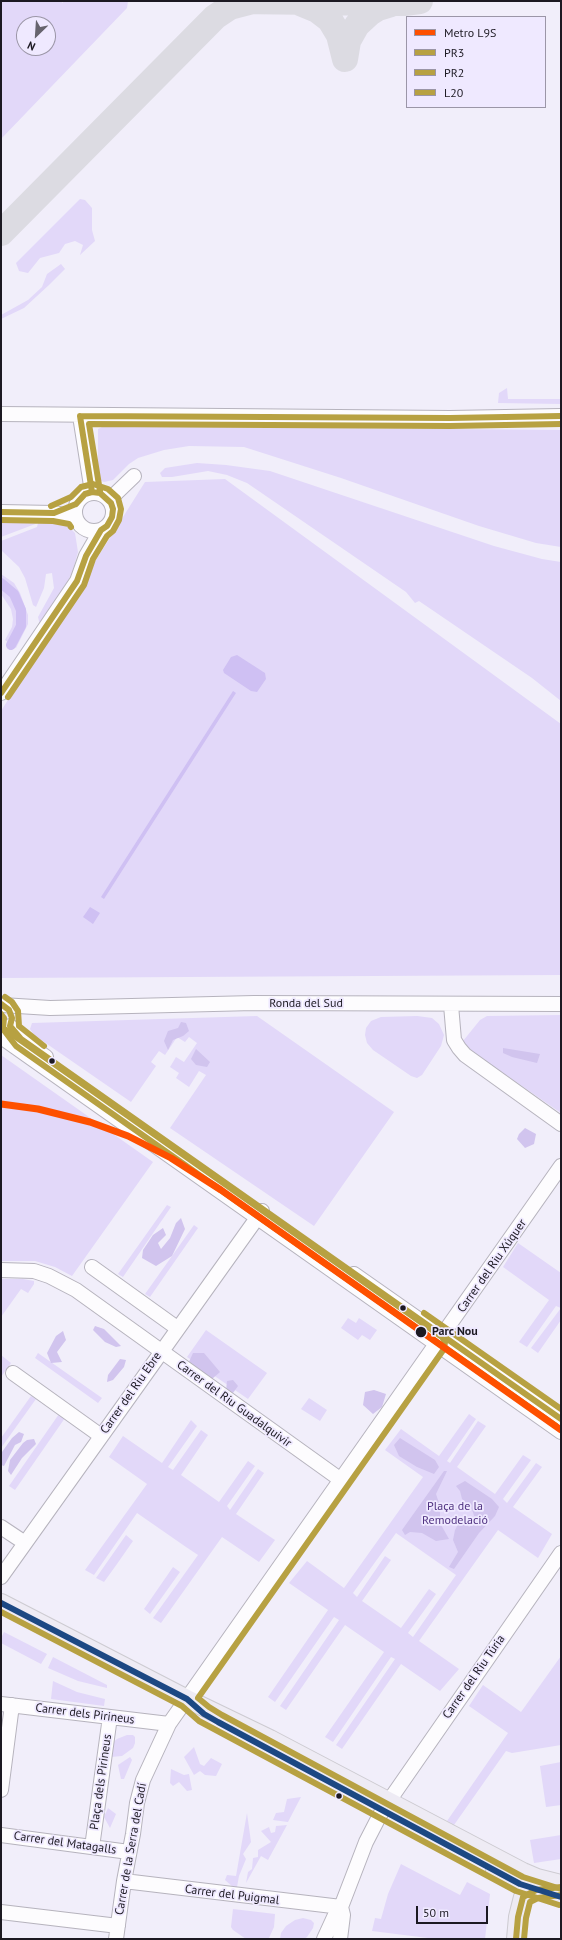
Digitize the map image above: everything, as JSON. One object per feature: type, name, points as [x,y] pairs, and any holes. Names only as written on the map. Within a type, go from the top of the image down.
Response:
[{"type":"main road","points":[[1,1603],[187,1699],[263,1736],[520,1884],[561,1898]]},
{"type":"main road","points":[[385,1806],[536,1878],[561,1886]]},
{"type":"main road","points":[[503,1875],[511,1884],[516,1894],[516,1939]]},
{"type":"main road","points":[[516,1939],[521,1902],[526,1895],[536,1890],[561,1886]]},
{"type":"main road","points":[[516,1939],[523,1910],[530,1899],[536,1897],[561,1898]]},
{"type":"street","points":[[1,414],[80,416],[561,416]]},
{"type":"street","points":[[80,416],[92,492]]},
{"type":"street","points":[[547,417],[561,421]]},
{"type":"street","points":[[109,500],[134,476]]},
{"type":"street","points":[[1,692],[77,581],[86,556],[101,530],[107,526],[112,518],[113,509],[109,500],[100,493],[92,492],[85,494],[76,515],[84,541],[86,556]]},
{"type":"street","points":[[1,512],[76,515],[88,531],[101,530]]},
{"type":"street","name":"Ronda del Sud","points":[[2,1005],[50,1008],[254,1003],[451,1005],[561,1004]]},
{"type":"street","points":[[2,1005],[6,1006],[12,1014],[8,1027],[24,1042],[260,1213],[440,1340],[561,1432]]},
{"type":"street","points":[[451,1005],[454,1040],[465,1055],[561,1124]]},
{"type":"street","name":"Ronda del Sud","points":[[8,1027],[22,1014],[50,1008]]},
{"type":"street","points":[[1,1037],[260,1213]]},
{"type":"street","name":"Carrer del Riu Xúquer","points":[[187,1699],[561,1166]]},
{"type":"street","name":"Carrer del Riu Ebre","points":[[1,1577],[260,1213]]},
{"type":"street","points":[[92,1267],[177,1328]]},
{"type":"street","name":"Carrer del Riu Guadalquivir","points":[[1,1270],[34,1271],[49,1276],[76,1290],[341,1480]]},
{"type":"street","points":[[440,1340],[561,1419]]},
{"type":"street","points":[[13,1373],[101,1436]]},
{"type":"street","points":[[1,1527],[25,1542]]},
{"type":"street","name":"Carrer del Riu Túria","points":[[341,1907],[366,1842],[385,1806],[561,1553]]},
{"type":"street","name":"Carrer de la Serra del Cadí","points":[[117,1933],[137,1803],[143,1780],[169,1724],[187,1699]]},
{"type":"street","points":[[1,1790],[6,1704]]},
{"type":"street","name":"Carrer dels Pirineus","points":[[6,1704],[169,1724]]},
{"type":"street","name":"Plaça dels Pirineus","points":[[93,1840],[109,1724]]},
{"type":"street","name":"Carrer del Matagalls","points":[[1,1835],[129,1852]]},
{"type":"street","name":"Carrer del Puigmal","points":[[124,1881],[341,1907]]},
{"type":"street","points":[[324,1939],[330,1925],[341,1907]]},
{"type":"street","points":[[340,1939],[343,1916],[341,1907]]},
{"type":"street","points":[[1,1912],[117,1933]]},
{"type":"green space","points":[[1,1],[60,1],[63,3],[63,1],[128,1],[127,8],[1,139]]},
{"type":"green space","points":[[80,199],[85,200],[92,208],[92,230],[95,241],[80,255],[83,245],[75,241],[65,244],[59,253],[40,258],[28,273],[19,271],[16,263]]},
{"type":"green space","points":[[61,264],[65,269],[24,308],[1,319],[1,315],[28,300],[42,287],[47,274]]},
{"type":"green space","points":[[507,388],[508,399],[561,399],[561,404],[498,403],[499,393]]},
{"type":"green space","points":[[104,426],[561,430],[561,547],[536,543],[479,526],[341,478],[244,447],[189,446],[164,450],[138,458],[129,464],[113,480],[104,482],[99,480],[93,462],[98,459],[98,429]]},
{"type":"green space","points":[[197,463],[270,471],[494,546],[542,559],[561,562],[561,701],[532,678],[419,601],[415,603],[406,592],[247,483],[227,475],[208,471],[172,477],[162,477],[160,473],[165,468]]},
{"type":"green space","points":[[225,479],[561,724],[561,975],[1,978],[1,711],[145,482]]},
{"type":"green space","points":[[1,518],[55,519],[64,522],[75,533],[78,552],[74,566],[69,579],[40,625],[38,617],[54,588],[52,573],[46,574],[44,588],[36,607],[33,605],[25,578],[19,567],[1,550],[1,541],[37,527],[38,523],[1,537]]},
{"type":"green space","points":[[1,574],[14,583],[20,593],[28,615],[28,624],[16,648],[5,640],[12,627],[13,619],[11,609],[1,594]]},
{"type":"green space","points":[[561,1015],[561,1113],[464,1046],[463,1041],[480,1020],[487,1016]]},
{"type":"green space","points":[[257,1016],[394,1112],[314,1226],[170,1128],[206,1075],[199,1071],[189,1087],[176,1078],[179,1073],[170,1067],[176,1057],[184,1062],[197,1043],[189,1037],[185,1042],[177,1037],[165,1055],[159,1051],[151,1062],[156,1066],[131,1102],[34,1035],[30,1029],[32,1023]]},
{"type":"green space","points":[[417,1016],[432,1018],[439,1024],[444,1035],[441,1046],[422,1075],[417,1078],[411,1076],[373,1050],[367,1043],[365,1035],[366,1028],[371,1021],[381,1017]]},
{"type":"green space","points":[[1,1055],[153,1162],[72,1276],[55,1267],[35,1261],[1,1261]]},
{"type":"green space","points":[[167,1205],[171,1207],[123,1277],[118,1274]]},
{"type":"green space","points":[[194,1225],[198,1228],[150,1297],[145,1294]]},
{"type":"green space","points":[[518,1243],[561,1273],[561,1308],[556,1306],[527,1347],[519,1342],[549,1300],[503,1267]]},
{"type":"green space","points":[[1,1279],[23,1279],[34,1281],[34,1284],[28,1293],[21,1289],[1,1317]]},
{"type":"green space","points":[[561,1308],[561,1320],[538,1353],[531,1348]]},
{"type":"green space","points":[[348,1318],[356,1323],[359,1318],[377,1330],[370,1340],[362,1335],[358,1340],[341,1328]]},
{"type":"green space","points":[[206,1330],[267,1373],[248,1399],[187,1357]]},
{"type":"green space","points":[[38,1353],[102,1398],[98,1403],[35,1358]]},
{"type":"green space","points":[[1,1355],[11,1363],[1,1377]]},
{"type":"green space","points":[[31,1396],[36,1399],[1,1448],[1,1438]]},
{"type":"green space","points":[[309,1398],[327,1410],[320,1421],[301,1409]]},
{"type":"green space","points":[[59,1414],[65,1418],[15,1490],[9,1486]]},
{"type":"green space","name":"Plaça de la Remodelació","points":[[469,1414],[476,1419],[447,1461],[450,1463],[478,1421],[486,1426],[457,1467],[495,1494],[523,1455],[531,1460],[503,1499],[507,1503],[536,1463],[542,1467],[513,1507],[552,1534],[538,1558],[498,1530],[419,1641],[459,1669],[440,1691],[401,1664],[342,1749],[336,1745],[395,1659],[391,1657],[333,1742],[325,1737],[384,1652],[345,1625],[286,1710],[280,1706],[339,1620],[334,1617],[275,1702],[268,1697],[328,1610],[289,1583],[307,1561],[344,1588],[423,1477],[385,1450],[401,1429],[439,1456]],"holes":[[[396,1533],[456,1575],[413,1637],[408,1633],[436,1594],[429,1589],[401,1628],[362,1601],[391,1560],[385,1556],[357,1597],[353,1593]]]},
{"type":"green space","points":[[191,1420],[197,1426],[168,1467],[173,1470],[201,1430],[208,1435],[181,1475],[219,1502],[248,1461],[255,1466],[227,1506],[230,1510],[258,1469],[264,1473],[236,1514],[275,1540],[259,1562],[222,1537],[161,1623],[153,1618],[198,1555],[137,1513],[94,1575],[85,1570],[147,1484],[109,1457],[123,1436],[162,1463]]},
{"type":"green space","points":[[126,1535],[133,1541],[117,1564],[104,1582],[96,1578]]},
{"type":"green space","points":[[173,1567],[180,1572],[150,1614],[144,1609]]},
{"type":"green space","points":[[4,1632],[47,1654],[41,1664],[1,1643],[1,1638]]},
{"type":"green space","points":[[561,1656],[561,1745],[512,1753],[506,1751],[454,1825],[447,1821],[508,1733],[469,1706],[483,1685],[521,1712]]},
{"type":"green space","points":[[53,1657],[107,1685],[107,1688],[78,1681],[48,1668]]},
{"type":"green space","points":[[53,1681],[77,1692],[105,1699],[104,1706],[51,1699]]},
{"type":"green space","points":[[127,1735],[133,1735],[135,1737],[133,1748],[122,1756],[111,1757],[111,1744],[117,1739]]},
{"type":"green space","points":[[194,1747],[200,1764],[204,1766],[211,1758],[222,1764],[216,1776],[205,1775],[200,1771],[194,1775],[184,1757]]},
{"type":"green space","points":[[130,1757],[132,1760],[124,1779],[121,1779],[118,1765]]},
{"type":"green space","points":[[561,1762],[561,1805],[546,1807],[540,1766]]},
{"type":"green space","points":[[171,1769],[184,1775],[189,1774],[192,1790],[187,1791],[179,1782],[173,1786],[170,1783]]},
{"type":"green space","points":[[301,1797],[288,1822],[273,1820],[276,1813],[284,1812],[287,1799]]},
{"type":"green space","points":[[108,1808],[116,1814],[110,1828],[104,1817]]},
{"type":"green space","points":[[247,1813],[251,1842],[243,1854],[246,1859],[239,1876],[237,1887],[233,1887],[225,1880],[227,1875],[236,1876]]},
{"type":"green space","points":[[287,1825],[268,1860],[261,1856],[246,1883],[248,1872],[252,1869],[253,1858],[258,1857],[258,1850],[271,1842],[261,1831],[269,1827],[271,1833],[275,1832],[276,1826]]},
{"type":"green space","points":[[561,1835],[561,1859],[534,1863],[530,1840]]},
{"type":"green space","points":[[401,1864],[460,1895],[467,1882],[490,1894],[485,1939],[436,1939],[372,1931],[375,1918],[381,1919],[388,1894]]},
{"type":"green space","points":[[233,1909],[275,1914],[274,1927],[269,1938],[246,1939],[233,1930],[231,1927]]},
{"type":"green space","points":[[303,1918],[311,1920],[314,1923],[313,1928],[307,1937],[304,1939],[280,1939],[281,1933],[286,1926],[295,1920]]},
{"type":"shaded area","points":[[237,655],[265,673],[266,679],[257,692],[251,691],[224,673],[223,670],[231,657]]},
{"type":"shaded area","points":[[233,691],[236,693],[104,899],[101,897]]},
{"type":"shaded area","points":[[90,907],[100,913],[93,924],[83,917]]},
{"type":"shaded area","points":[[181,1022],[186,1023],[189,1031],[183,1036],[173,1040],[168,1050],[164,1041],[168,1031],[178,1028]]},
{"type":"shaded area","points":[[503,1048],[540,1054],[537,1063],[512,1057],[503,1053]]},
{"type":"shaded area","points":[[196,1049],[210,1062],[207,1067],[196,1065],[191,1059]]},
{"type":"shaded area","points":[[525,1128],[536,1134],[534,1144],[525,1148],[517,1139],[519,1134]]},
{"type":"shaded area","points":[[181,1218],[185,1229],[172,1256],[156,1266],[142,1258],[143,1250],[153,1235],[163,1228],[166,1235],[158,1243],[161,1249],[170,1238],[176,1223]]},
{"type":"shaded area","points":[[95,1326],[104,1329],[121,1346],[116,1347],[105,1342],[93,1330]]},
{"type":"shaded area","points":[[63,1331],[66,1340],[57,1352],[62,1362],[51,1363],[47,1353],[56,1336]]},
{"type":"shaded area","points":[[193,1353],[204,1353],[220,1372],[212,1379],[188,1364]]},
{"type":"shaded area","points":[[120,1359],[126,1360],[124,1367],[113,1380],[107,1382],[108,1375]]},
{"type":"shaded area","points":[[233,1380],[238,1386],[233,1393],[226,1391],[227,1381]]},
{"type":"shaded area","points":[[374,1390],[386,1394],[382,1407],[373,1414],[363,1405],[365,1392]]},
{"type":"shaded area","points":[[19,1432],[24,1434],[21,1442],[15,1445],[4,1466],[1,1465],[2,1452],[12,1438]]},
{"type":"shaded area","points":[[400,1438],[435,1460],[439,1467],[434,1474],[417,1467],[399,1456],[394,1445]]},
{"type":"shaded area","points":[[34,1439],[36,1444],[22,1458],[11,1475],[8,1471],[10,1460],[23,1443],[27,1440]]},
{"type":"shaded area","points":[[444,1471],[447,1471],[436,1494],[440,1506],[440,1523],[449,1539],[436,1541],[422,1533],[410,1532],[405,1535],[402,1530]]},
{"type":"shaded area","points":[[465,1481],[492,1499],[499,1507],[495,1516],[479,1533],[454,1569],[449,1567],[458,1552],[453,1540],[455,1530],[462,1517],[469,1527],[476,1521],[471,1507],[462,1499],[460,1491],[456,1486]]},
{"type":"waterway","points":[[1,583],[14,594],[21,610],[21,626],[11,645]]},
{"type":"taxiway","points":[[237,1],[404,3],[420,1]]},
{"type":"taxiway","points":[[1,233],[215,17],[230,7],[253,1]]},
{"type":"taxiway","points":[[300,3],[317,10],[330,20],[339,35],[345,59]]},
{"type":"taxiway","points":[[345,59],[348,41],[357,25],[378,8],[391,4]]},
{"type":"metro line","name":"L9S","points":[[1,1104],[38,1109],[90,1122],[128,1136],[171,1158],[221,1190],[561,1430]]},
{"type":"transit line","name":"PR3","points":[[80,416],[450,418],[561,416]]},
{"type":"transit line","name":"PR3","points":[[80,416],[92,492]]},
{"type":"transit line","name":"PR2","points":[[100,491],[89,424],[450,426],[561,424]]},
{"type":"transit line","name":"PR2","points":[[8,697],[84,585],[93,559],[107,536],[113,531],[119,520],[121,509],[118,498],[108,489],[93,484],[81,487],[71,497],[51,506]]},
{"type":"transit line","name":"PR3","points":[[1,693],[77,581],[86,556],[101,530],[107,526],[112,517],[113,509],[111,503],[100,493],[92,492],[85,494],[76,504]]},
{"type":"transit line","name":"PR3","points":[[1,512],[54,513],[76,504]]},
{"type":"transit line","name":"PR2","points":[[1,520],[53,521],[69,524],[71,527]]},
{"type":"transit line","name":"L20","points":[[5,997],[12,1002],[18,1011],[19,1026],[44,1046]]},
{"type":"transit line","name":"PR3","points":[[1,1004],[9,1010],[12,1018],[10,1026],[21,1039],[561,1419]]},
{"type":"transit line","name":"PR2","points":[[1,1014],[4,1018],[3,1029],[16,1046],[556,1426]]},
{"type":"transit line","name":"L20","points":[[6,1030],[442,1337],[445,1342],[444,1349],[198,1698],[222,1715],[523,1877],[561,1889]]},
{"type":"transit line","name":"L20","points":[[424,1313],[561,1409]]},
{"type":"transit line","points":[[1,1603],[187,1699],[204,1714],[218,1722],[520,1884],[561,1897]]},
{"type":"transit line","points":[[1,1612],[182,1706],[199,1721],[516,1891],[559,1905]]},
{"type":"transit line","name":"PR3","points":[[516,1939],[518,1917],[523,1897],[536,1890],[561,1887]]},
{"type":"transit line","name":"PR2","points":[[524,1939],[526,1918],[530,1902],[538,1898],[561,1895]]},
{"type":"place","name":"Parc Nou","points":[[421,1332]]}]
